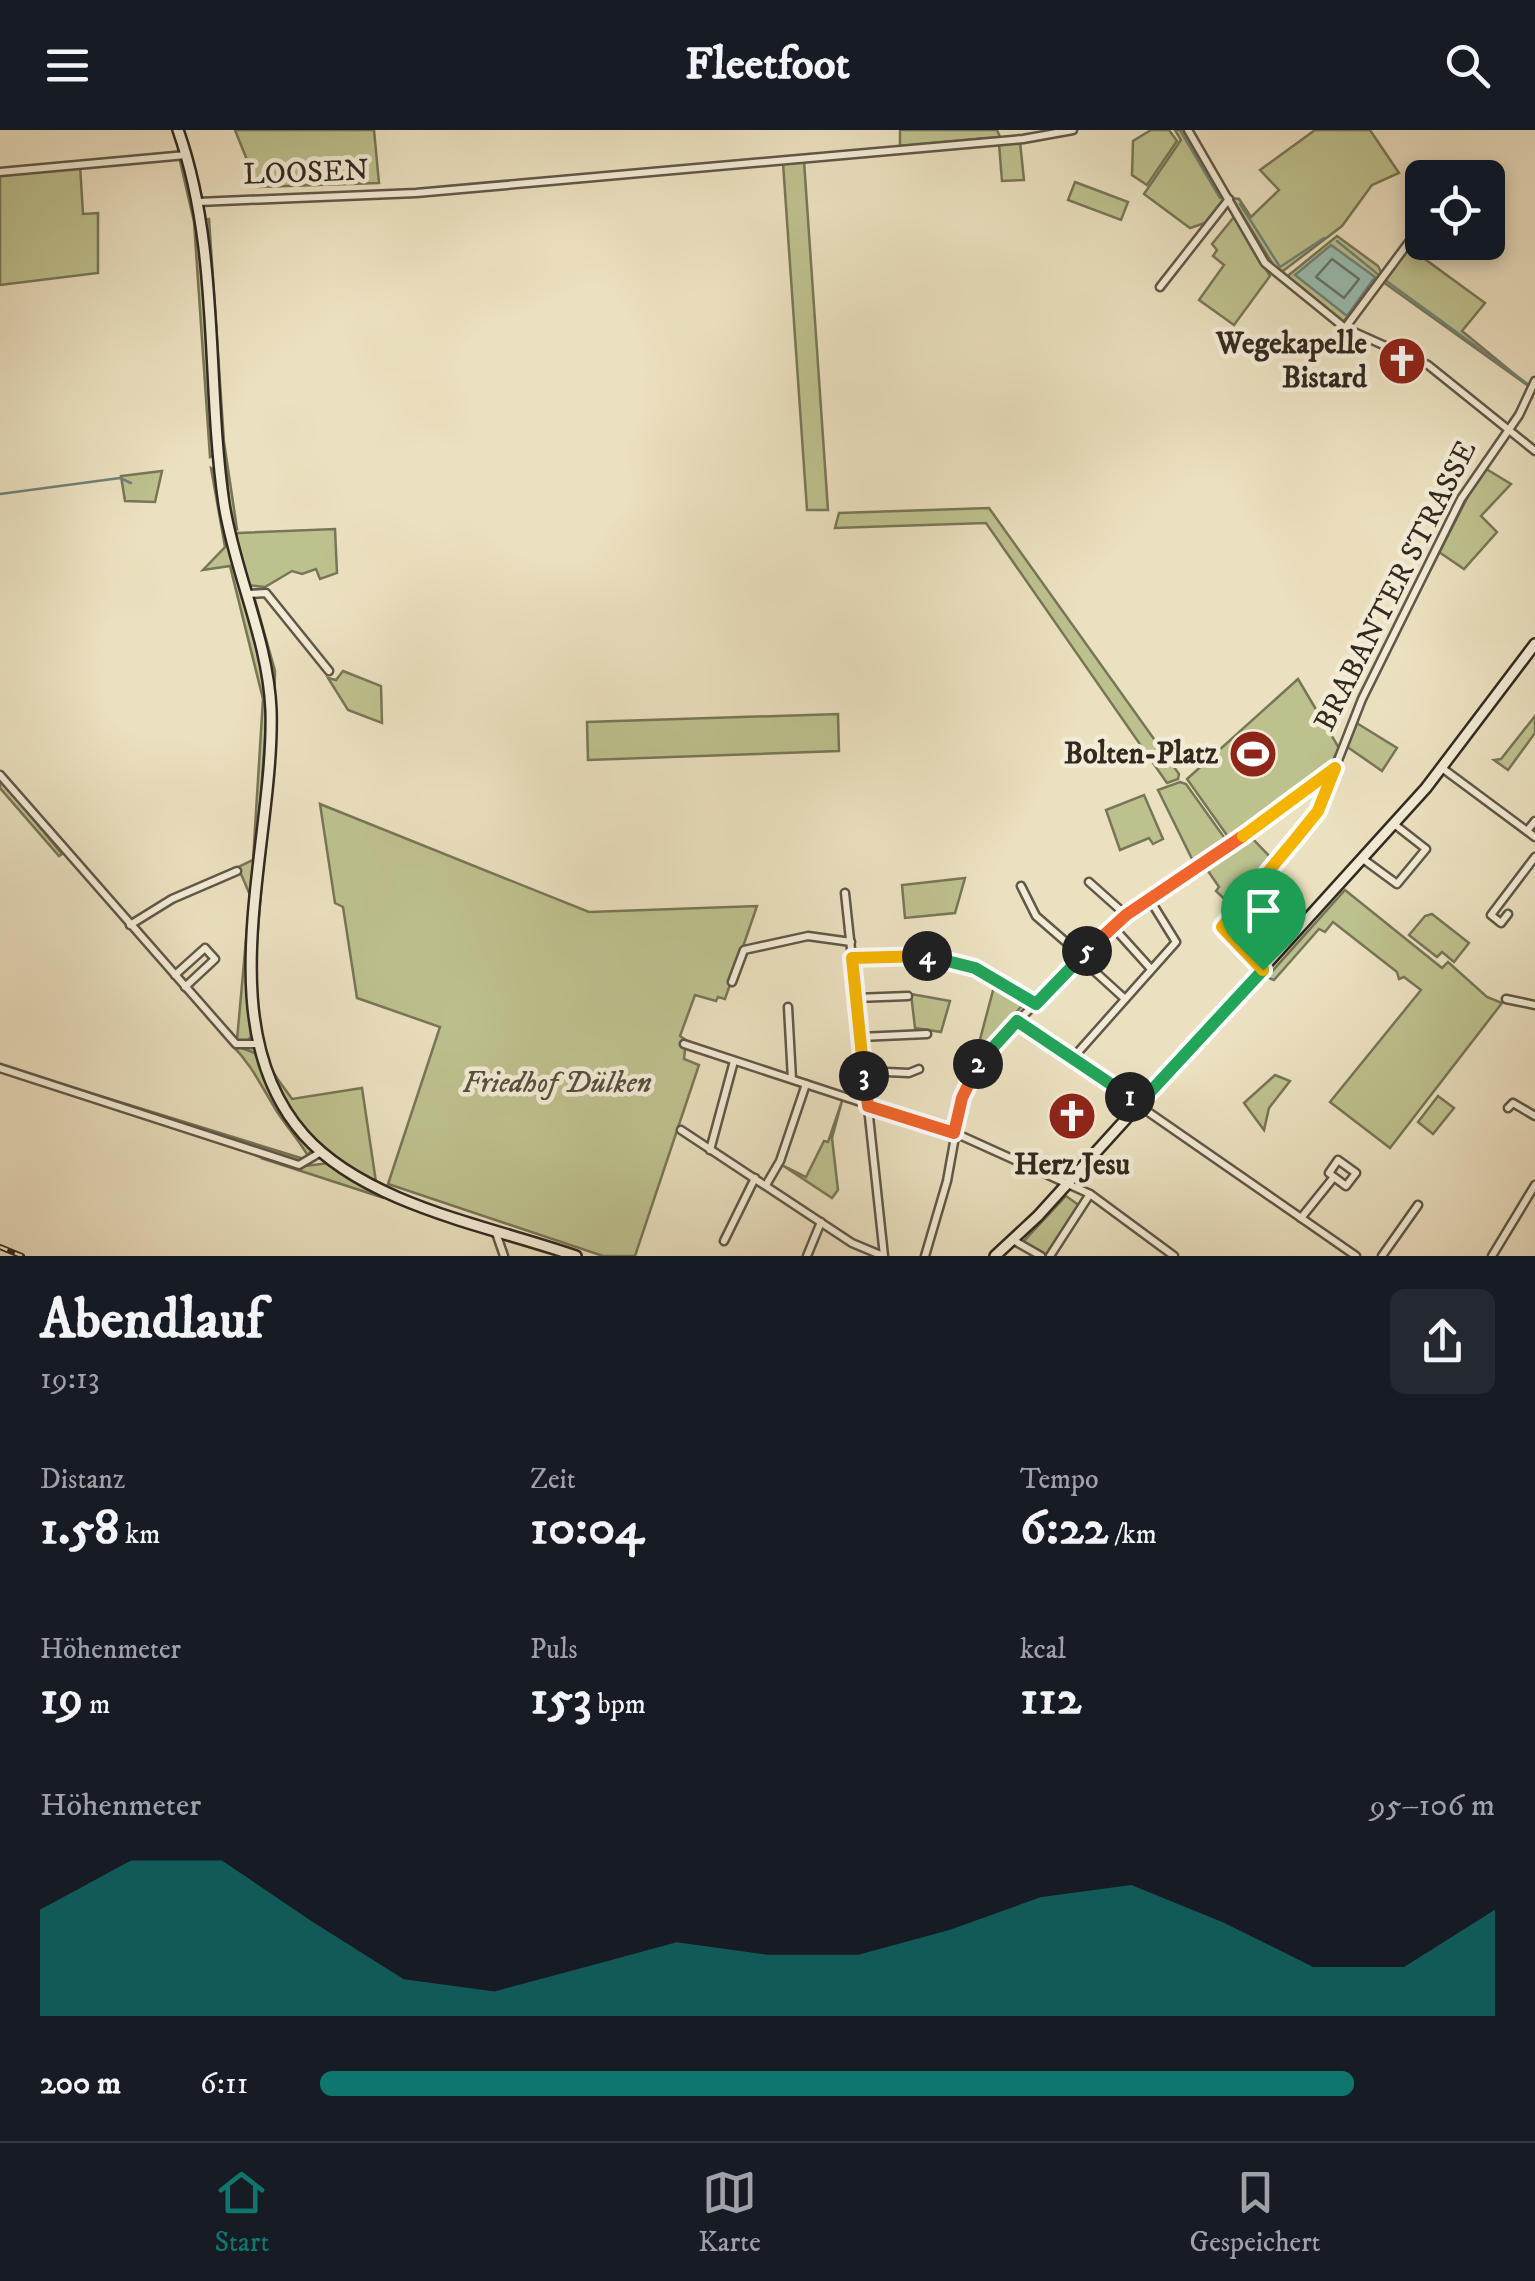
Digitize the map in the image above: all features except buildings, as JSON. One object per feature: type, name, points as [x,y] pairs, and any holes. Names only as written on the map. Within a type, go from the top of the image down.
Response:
[{"type":"street","points":[[178,130],[198,202],[227,518],[267,665],[270,708],[251,992],[256,1044],[279,1100],[321,1152],[382,1190],[576,1256]]},
{"type":"street","name":"LOOSEN","points":[[198,202],[416,193],[1023,138],[1074,130]]},
{"type":"street","points":[[1188,130],[1265,263],[1345,328],[1428,365],[1535,451]]},
{"type":"street","points":[[0,172],[186,155]]},
{"type":"street","points":[[1160,287],[1229,199]]},
{"type":"street","points":[[1345,328],[1405,249]]},
{"type":"street","name":"BRABANTER STRASSE","points":[[1263,970],[1222,927],[1318,811],[1362,699],[1461,499],[1505,428],[1518,415],[1535,382]]},
{"type":"street","points":[[246,594],[266,593],[328,672]]},
{"type":"street","points":[[996,1256],[1067,1184],[1394,824],[1442,768],[1535,644]]},
{"type":"street","name":"BRABANTER STRASSE","points":[[925,1256],[948,1181],[962,1098],[983,1055],[1126,915],[1278,813],[1335,768]]},
{"type":"street","points":[[1442,768],[1535,837]]},
{"type":"street","points":[[0,775],[236,1044],[256,1044]]},
{"type":"street","points":[[1527,832],[1535,821]]},
{"type":"street","points":[[1363,858],[1397,884],[1426,850],[1394,824]]},
{"type":"street","points":[[1508,914],[1501,923],[1491,915],[1535,856]]},
{"type":"street","points":[[130,924],[172,898],[237,871]]},
{"type":"street","points":[[1089,882],[1126,915]]},
{"type":"street","points":[[1020,886],[1036,916],[1125,999]]},
{"type":"street","points":[[680,1130],[852,1243],[884,1256],[845,893]]},
{"type":"street","points":[[1072,1059],[1176,942],[1150,900]]},
{"type":"street","points":[[1114,928],[1151,969]]},
{"type":"street","points":[[732,982],[744,950],[808,936],[851,942]]},
{"type":"street","points":[[175,975],[206,948],[215,959],[186,986]]},
{"type":"street","points":[[852,958],[917,954],[954,960],[994,977],[1036,1004]]},
{"type":"street","points":[[856,998],[908,996]]},
{"type":"street","points":[[1506,999],[1535,1005]]},
{"type":"street","points":[[788,1007],[792,1079]]},
{"type":"street","points":[[1017,1021],[1356,1256]]},
{"type":"street","points":[[860,1037],[927,1034]]},
{"type":"street","points":[[684,1044],[954,1133],[1090,1194],[1174,1256]]},
{"type":"street","points":[[710,1150],[734,1061]]},
{"type":"street","points":[[0,1068],[299,1165],[321,1152]]},
{"type":"street","points":[[864,1071],[919,1070]]},
{"type":"street","points":[[766,1185],[780,1161],[806,1084]]},
{"type":"street","points":[[1508,1108],[1513,1102],[1535,1116]]},
{"type":"street","points":[[1301,1218],[1334,1177]]},
{"type":"street","points":[[724,1242],[754,1178]]},
{"type":"street","points":[[1492,1256],[1535,1185]]},
{"type":"street","points":[[1050,1256],[1090,1194]]},
{"type":"street","points":[[1382,1256],[1418,1205]]},
{"type":"street","points":[[807,1256],[821,1222]]},
{"type":"street","points":[[494,1228],[504,1256]]},
{"type":"street","points":[[1013,1240],[1041,1256]]},
{"type":"green space","points":[[235,130],[374,130],[379,183],[258,187]]},
{"type":"green space","points":[[900,130],[997,130],[1000,137],[900,146]]},
{"type":"green space","points":[[1151,130],[1169,130],[1177,141],[1147,185],[1132,175],[1133,141]]},
{"type":"green space","points":[[1175,130],[1183,130],[1224,201],[1205,223],[1190,228],[1144,194],[1181,140]]},
{"type":"green space","points":[[1315,130],[1370,130],[1399,173],[1372,185],[1342,226],[1283,271],[1277,271],[1232,198],[1239,199],[1251,217],[1279,190],[1260,170]]},
{"type":"green space","points":[[1020,142],[1024,180],[1002,181],[999,144]]},
{"type":"green space","points":[[180,161],[189,179],[202,252],[216,454],[210,457],[194,222]]},
{"type":"green space","points":[[804,161],[828,510],[807,510],[783,163]]},
{"type":"green space","points":[[80,165],[83,214],[98,213],[98,273],[0,285],[0,176]]},
{"type":"green space","points":[[1075,182],[1128,202],[1121,220],[1068,200]]},
{"type":"green space","points":[[1234,217],[1270,276],[1234,325],[1199,300],[1224,265],[1213,256],[1217,250],[1212,244]]},
{"type":"green space","points":[[209,219],[224,442],[237,529],[231,526],[205,220]]},
{"type":"green space","points":[[1337,236],[1378,266],[1383,276],[1343,322],[1284,279]],"holes":[[[1317,260],[1347,315],[1296,275]]]},
{"type":"green space","points":[[1405,249],[1405,260],[1426,260],[1485,303],[1462,331],[1530,387],[1383,282]]},
{"type":"green space","points":[[1483,467],[1511,484],[1481,516],[1497,532],[1464,569],[1439,552]]},
{"type":"green space","points":[[211,468],[217,471],[235,567],[259,656],[267,710],[247,985],[251,1037],[247,1041],[237,1040],[250,895],[238,867],[253,860],[263,699],[230,566],[203,570],[225,547]]},
{"type":"green space","points":[[162,471],[155,502],[125,501],[121,476]]},
{"type":"green space","points":[[989,508],[1179,774],[1178,779],[1167,783],[986,523],[835,528],[839,513]]},
{"type":"green space","points":[[335,529],[337,573],[320,579],[316,569],[302,574],[292,571],[265,587],[246,585],[234,537],[238,533]]},
{"type":"green space","points":[[254,596],[275,671],[274,737],[251,601]]},
{"type":"green space","points":[[343,671],[381,686],[382,723],[348,710],[328,678],[336,680]]},
{"type":"green space","points":[[1298,679],[1339,748],[1308,788],[1234,839],[1229,838],[1187,779]]},
{"type":"green space","points":[[838,714],[839,751],[588,760],[587,722]]},
{"type":"green space","points":[[1535,716],[1535,733],[1508,770],[1494,760],[1501,759]]},
{"type":"green space","points":[[1355,722],[1397,748],[1382,771],[1346,746]]},
{"type":"green space","points":[[0,779],[62,854],[59,856],[0,788]]},
{"type":"green space","points":[[1180,782],[1186,784],[1226,840],[1195,865],[1158,790]]},
{"type":"green space","points":[[272,789],[269,820],[262,881],[265,821]]},
{"type":"green space","points":[[1144,795],[1163,839],[1153,844],[1149,838],[1120,850],[1106,810]]},
{"type":"green space","name":"Friedhof Dülken","points":[[320,804],[589,912],[757,906],[725,999],[718,997],[716,1001],[695,995],[680,1036],[686,1040],[684,1059],[699,1065],[635,1256],[603,1256],[388,1184],[440,1027],[357,998],[343,907],[335,903]]},
{"type":"green space","points":[[1249,835],[1274,861],[1234,908],[1216,891],[1219,887],[1204,865]]},
{"type":"green space","points":[[1267,876],[1278,885],[1273,892],[1301,917],[1297,921],[1269,897],[1262,903],[1252,894]]},
{"type":"green space","points":[[965,878],[955,913],[905,918],[902,885]]},
{"type":"green space","points":[[1345,890],[1442,968],[1448,962],[1487,997],[1502,1003],[1390,1148],[1330,1102],[1421,990],[1404,977],[1399,979],[1397,972],[1333,922],[1325,932],[1319,929],[1274,980],[1267,977]]},
{"type":"green space","points":[[1432,914],[1469,943],[1454,962],[1442,952],[1437,957],[1409,935],[1425,916]]},
{"type":"green space","points":[[995,983],[1024,1004],[985,1045],[978,1047]]},
{"type":"green space","points":[[911,994],[950,1001],[941,1032],[915,1028]]},
{"type":"green space","points":[[256,1002],[267,1060],[292,1099],[362,1088],[376,1182],[338,1163],[293,1116],[275,1085],[264,1054],[257,1021]]},
{"type":"green space","points":[[231,1044],[255,1053],[276,1101],[313,1149],[308,1155],[251,1068]]},
{"type":"green space","points":[[0,1065],[304,1159],[302,1162]]},
{"type":"green space","points":[[1275,1075],[1290,1081],[1269,1108],[1264,1130],[1244,1103]]},
{"type":"green space","points":[[1438,1096],[1454,1108],[1433,1134],[1418,1122]]},
{"type":"green space","points":[[842,1101],[832,1138],[838,1190],[832,1198],[782,1165],[806,1177],[824,1141],[828,1142]]},
{"type":"green space","points":[[264,1159],[297,1167],[329,1163],[384,1198]]},
{"type":"green space","points":[[1066,1196],[1080,1206],[1047,1255],[1023,1242]]},
{"type":"water","points":[[1331,245],[1375,277],[1347,316],[1295,275]]},
{"type":"waterway","points":[[1180,130],[1220,198]]},
{"type":"waterway","points":[[1240,204],[1280,267],[1324,238]]},
{"type":"waterway","points":[[1337,241],[1380,276]]},
{"type":"waterway","points":[[1385,280],[1529,385]]},
{"type":"waterway","points":[[0,494],[120,478],[131,483]]},
{"type":"railway","points":[[0,1247],[22,1256]]},
{"type":"place","name":"Wegekapelle Bistard","points":[[1402,361]]},
{"type":"place","name":"Bolten-Platz","points":[[1253,754]]},
{"type":"place","name":"Herz Jesu","points":[[1072,1116]]},
{"type":"route","points":[[1335,768],[1318,811],[1222,927],[1263,970],[1139,1104],[1017,1021],[983,1055],[962,1098],[954,1133],[868,1106],[852,958],[917,954],[954,960],[994,977],[1036,1004],[1126,915],[1278,813],[1335,768]]}]
